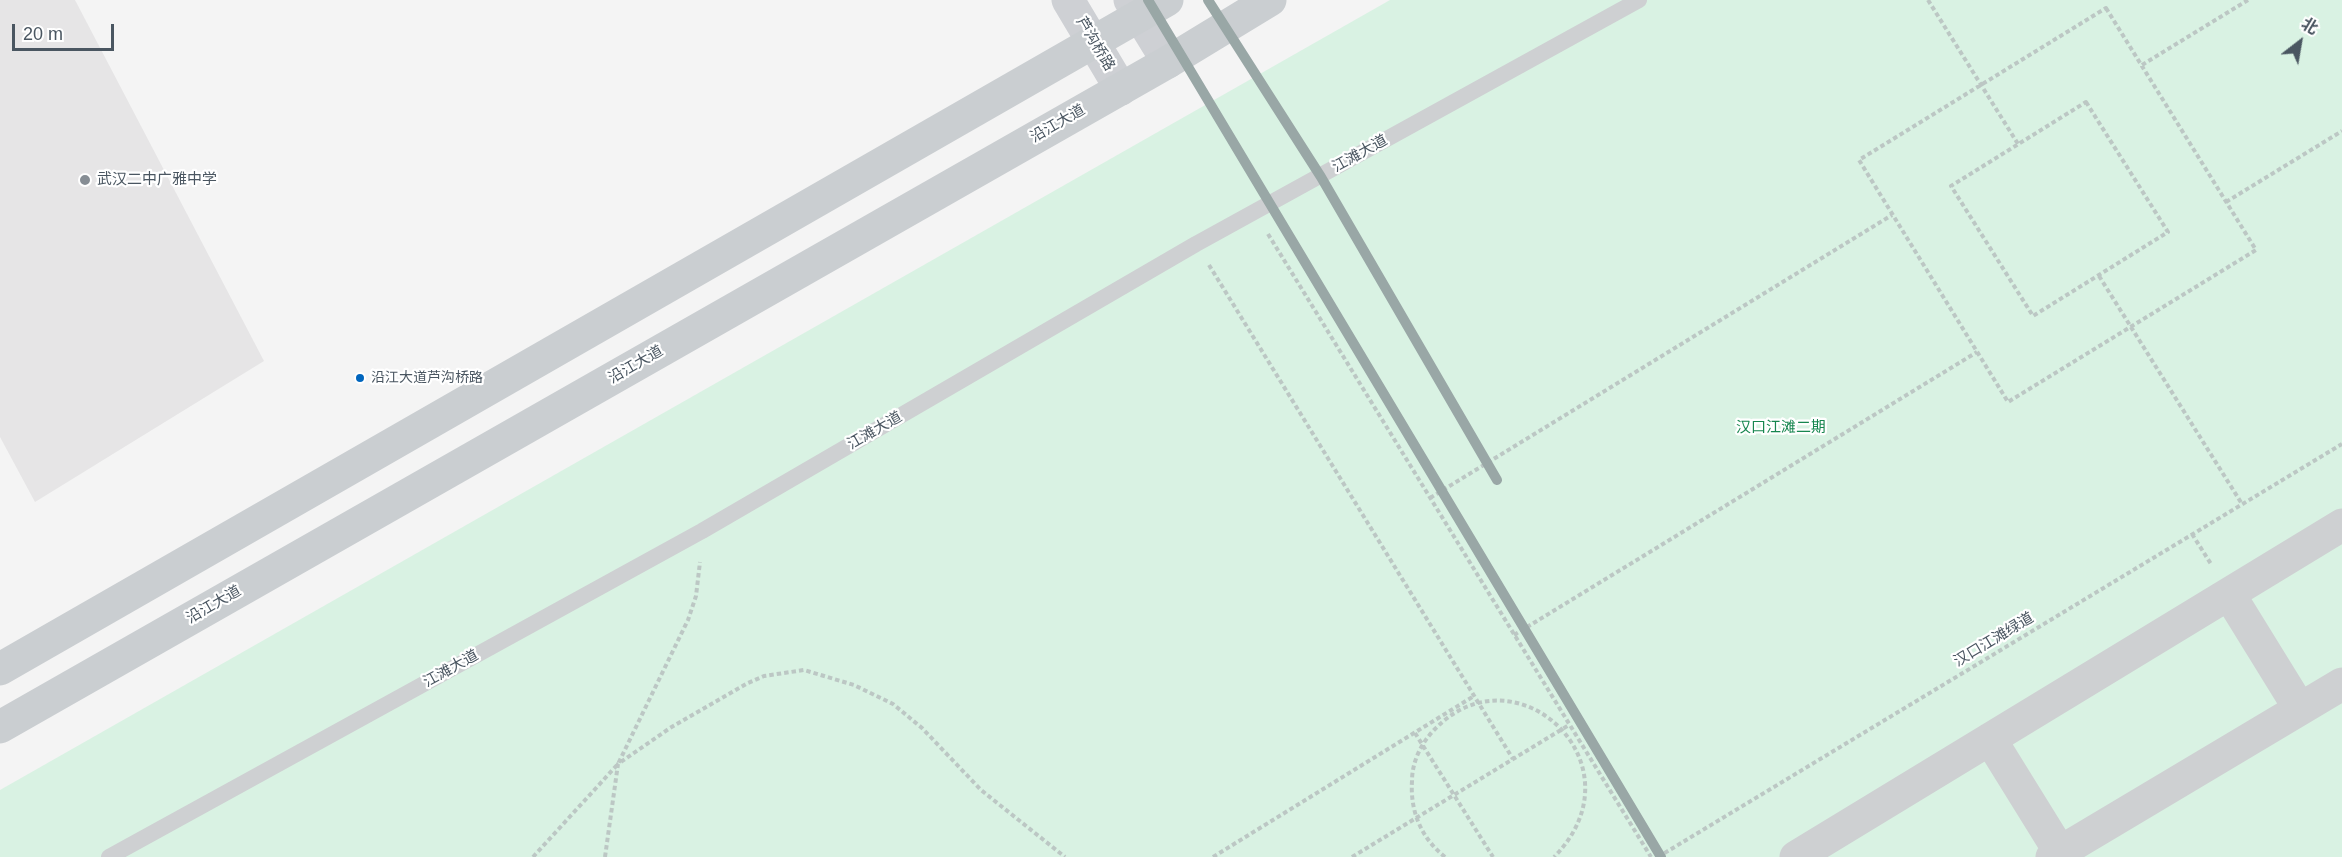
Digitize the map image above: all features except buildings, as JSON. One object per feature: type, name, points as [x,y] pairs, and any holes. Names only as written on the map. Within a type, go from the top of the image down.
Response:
[{"type":"main road","name":"芦沟桥路","points":[[1068,0],[1121,89]]},
{"type":"main road","name":"沿江大道","points":[[0,727],[1121,89],[1270,0]]},
{"type":"main road","points":[[0,669],[1094,44],[1146,5],[1168,62]]},
{"type":"street","points":[[1796,857],[2342,525]]},
{"type":"street","points":[[2229,594],[2300,709]]},
{"type":"street","points":[[1990,739],[2056,854],[2342,684]]},
{"type":"lane","name":"江滩大道","points":[[109,857],[702,531],[1196,244],[1639,0]]},
{"type":"path","points":[[1928,0],[2018,144]]},
{"type":"path","points":[[2142,65],[2248,0]]},
{"type":"path","points":[[2106,8],[2142,65],[2256,250],[2008,402],[1859,160],[2106,8]]},
{"type":"path","points":[[2086,102],[2168,232],[2033,316],[1951,186],[2018,144],[2086,102]]},
{"type":"path","points":[[2226,202],[2342,131]]},
{"type":"path","points":[[1255,212],[1651,857]]},
{"type":"path","points":[[1430,498],[1892,215]]},
{"type":"path","points":[[1196,244],[1513,759]]},
{"type":"path","points":[[2099,276],[2242,504]]},
{"type":"path","points":[[1514,635],[1977,352]]},
{"type":"path","name":"汉口江滩绿道","points":[[1658,857],[2342,444]]},
{"type":"path","points":[[606,857],[618,764],[688,620],[700,573],[702,531]]},
{"type":"path","points":[[533,857],[618,764],[670,728],[764,676],[804,670],[854,685],[901,710],[922,728],[981,790],[1065,857]]},
{"type":"path","points":[[1213,857],[1474,696]]},
{"type":"path","points":[[1445,857],[1424,834],[1416,818],[1411,795],[1412,774],[1423,745],[1443,720],[1461,709],[1479,703],[1502,701],[1524,705],[1543,713],[1562,729],[1573,743],[1582,762],[1586,782],[1585,803],[1579,824],[1568,842],[1554,857]]},
{"type":"path","points":[[1352,857],[1569,725]]},
{"type":"path","points":[[1415,733],[1493,857]]},
{"type":"shaded area","name":"武汉二中广雅中学","points":[[0,0],[75,0],[264,361],[35,502],[0,437]]},
{"type":"green space","name":"汉口江滩二期","points":[[1390,0],[2342,0],[2342,857],[0,857],[0,790]]},
{"type":"transit line","points":[[1148,0],[1661,857]]},
{"type":"transit line","points":[[1208,0],[1321,177],[1497,480]]},
{"type":"place","name":"武汉二中广雅中学","points":[[85,180]]},
{"type":"place","name":"沿江大道芦沟桥路","points":[[360,378]]}]
